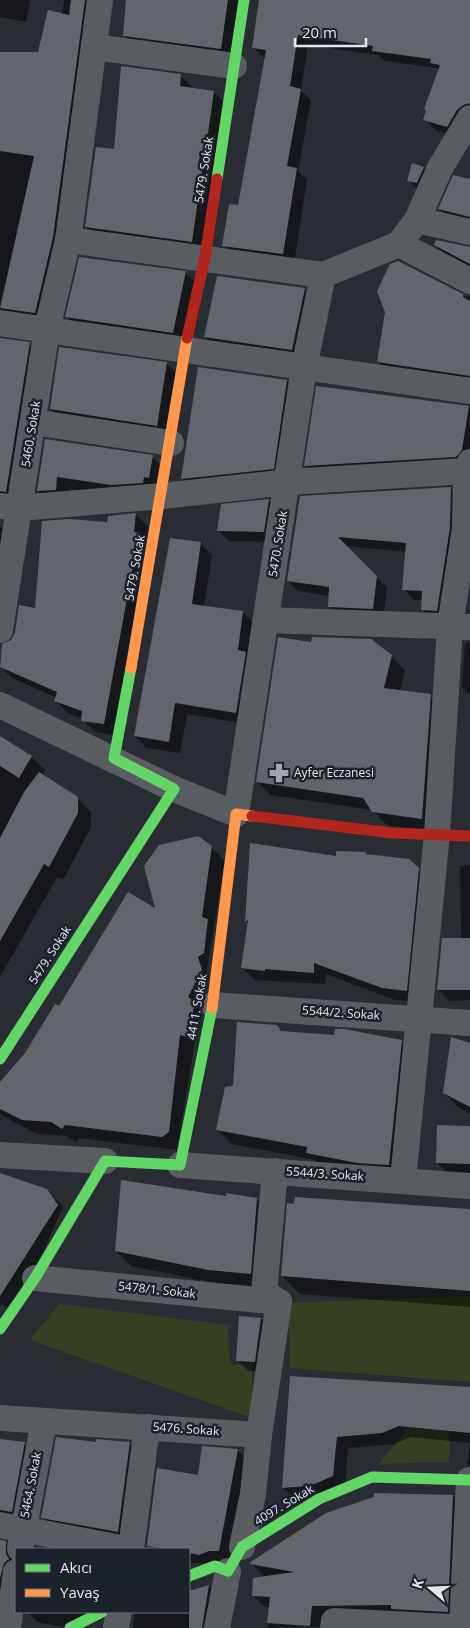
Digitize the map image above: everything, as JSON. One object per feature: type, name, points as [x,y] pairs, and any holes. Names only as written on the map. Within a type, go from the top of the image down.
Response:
[{"type":"street","name":"5460. Sokak","points":[[0,630],[10,507],[32,422],[47,329],[68,240],[100,0]]},
{"type":"street","name":"5479. Sokak","points":[[0,1059],[174,789],[114,758],[162,496],[185,350],[205,257],[244,0]]},
{"type":"street","points":[[94,47],[234,66]]},
{"type":"street","points":[[68,240],[205,257],[323,275],[399,244],[417,220],[440,168],[470,118]]},
{"type":"street","points":[[417,220],[470,232]]},
{"type":"street","points":[[399,244],[470,281]]},
{"type":"street","name":"5470. Sokak","points":[[236,814],[304,368],[323,275]]},
{"type":"street","points":[[0,323],[470,391]]},
{"type":"street","points":[[32,422],[171,443]]},
{"type":"street","points":[[10,507],[162,496],[288,482],[468,466],[468,528],[460,626],[437,834],[403,1180]]},
{"type":"street","points":[[266,620],[460,626]]},
{"type":"street","points":[[0,705],[174,789],[236,814],[392,833],[470,836]]},
{"type":"street","name":"4411. Sokak","points":[[180,1165],[212,1005],[236,814]]},
{"type":"street","name":"5544/2. Sokak","points":[[212,1005],[470,1023]]},
{"type":"street","points":[[0,1156],[180,1165]]},
{"type":"street","points":[[0,1329],[35,1278],[105,1161]]},
{"type":"street","name":"5544/3. Sokak","points":[[180,1165],[470,1186]]},
{"type":"street","points":[[242,1547],[253,1494],[259,1434],[279,1302],[264,1293],[275,1171]]},
{"type":"street","name":"5478/1. Sokak","points":[[35,1278],[279,1302]]},
{"type":"street","name":"5476. Sokak","points":[[0,1418],[259,1434]]},
{"type":"street","name":"5464. Sokak","points":[[14,1534],[44,1421]]},
{"type":"street","points":[[131,1548],[147,1427]]},
{"type":"street","name":"4097. Sokak","points":[[222,1569],[242,1547],[318,1498],[372,1477],[469,1480]]},
{"type":"street","points":[[333,1624],[466,1628],[469,1480]]},
{"type":"street","points":[[14,1534],[119,1548]]},
{"type":"street","points":[[190,1561],[222,1569]]},
{"type":"street","points":[[190,1576],[222,1569]]},
{"type":"street","points":[[217,1628],[222,1569]]},
{"type":"street","points":[[8,1628],[15,1579]]},
{"type":"street","points":[[70,1628],[100,1613]]},
{"type":"street","points":[[116,1628],[119,1613]]},
{"type":"green space","points":[[470,1296],[470,1382],[290,1368],[288,1303]]},
{"type":"green space","points":[[59,1304],[228,1325],[230,1364],[252,1365],[252,1418],[30,1340]]},
{"type":"green space","points":[[409,1427],[450,1431],[449,1462],[379,1464]]},
{"type":"building","points":[[71,0],[85,0],[53,237],[35,313],[0,308],[34,156],[0,151],[0,52],[38,52],[48,10],[69,15]]},
{"type":"building","points":[[126,0],[228,0],[221,49],[123,36]]},
{"type":"building","points":[[259,0],[470,0],[470,103],[463,105],[457,110],[447,127],[423,120],[426,110],[424,109],[440,65],[430,63],[431,59],[372,51],[373,46],[298,35],[290,86],[301,89],[287,166],[297,168],[283,254],[222,246],[229,204],[238,205],[266,50],[252,48]]},
{"type":"building","points":[[121,66],[181,74],[180,86],[214,91],[208,133],[198,163],[203,164],[192,242],[85,227],[96,147],[114,149]]},
{"type":"building","points":[[412,163],[424,167],[417,183],[407,181]]},
{"type":"building","points":[[453,175],[470,179],[470,217],[438,209]]},
{"type":"building","points":[[436,240],[470,247],[470,264],[434,245]]},
{"type":"building","points":[[79,257],[186,271],[173,333],[65,317]]},
{"type":"building","points":[[398,261],[463,294],[463,297],[470,301],[470,376],[377,362],[385,312],[377,291],[390,264]]},
{"type":"building","points":[[217,276],[305,288],[292,350],[204,337]]},
{"type":"building","points":[[0,338],[30,342],[6,492],[0,491]]},
{"type":"building","points":[[59,347],[167,362],[157,426],[50,409]]},
{"type":"building","points":[[198,367],[287,380],[274,469],[181,479]]},
{"type":"building","points":[[316,386],[469,406],[462,450],[456,457],[304,466]]},
{"type":"building","points":[[45,439],[153,455],[149,478],[144,477],[143,483],[111,485],[57,477],[56,490],[37,491]]},
{"type":"building","points":[[451,487],[450,527],[437,611],[421,610],[422,591],[402,590],[406,543],[338,537],[377,576],[373,609],[328,607],[329,587],[287,581],[300,496]]},
{"type":"building","points":[[269,499],[264,532],[217,531],[221,504]]},
{"type":"building","points":[[136,513],[134,532],[139,533],[104,724],[81,721],[82,711],[54,701],[57,692],[0,667],[2,644],[11,640],[15,633],[19,605],[35,608],[42,521],[68,519],[107,522],[108,516]]},
{"type":"building","points":[[170,538],[201,542],[192,604],[243,611],[238,650],[246,652],[236,713],[175,703],[169,742],[134,736]]},
{"type":"building","points":[[278,637],[311,642],[312,637],[371,639],[392,655],[384,688],[431,694],[422,819],[372,812],[363,798],[256,782]]},
{"type":"building","points":[[0,736],[32,756],[19,778],[0,766]]},
{"type":"building","points":[[39,772],[78,797],[78,813],[49,867],[44,864],[0,941],[0,838],[24,792]]},
{"type":"building","points":[[198,836],[212,846],[202,917],[208,919],[204,953],[198,957],[202,970],[188,997],[195,1002],[188,1037],[180,1035],[169,1132],[162,1137],[65,1125],[62,1129],[51,1122],[22,1120],[0,1109],[0,1082],[25,1053],[55,1004],[59,1006],[128,892],[155,908],[144,866],[159,845]]},
{"type":"building","points":[[250,843],[336,856],[336,851],[366,852],[366,854],[409,859],[419,868],[407,991],[382,988],[314,963],[314,973],[241,968],[248,920],[245,922]]},
{"type":"building","points":[[442,938],[470,938],[470,990],[437,990]]},
{"type":"building","points":[[237,1022],[277,1025],[281,1031],[334,1035],[335,1029],[344,1029],[402,1040],[389,1165],[357,1163],[306,1153],[307,1147],[216,1130],[225,1087],[233,1086]]},
{"type":"building","points":[[451,1037],[470,1043],[470,1107],[443,1093]]},
{"type":"building","points":[[437,1125],[470,1126],[470,1164],[436,1163]]},
{"type":"building","points":[[0,1173],[47,1189],[58,1205],[0,1296]]},
{"type":"building","points":[[121,1180],[226,1196],[226,1193],[257,1198],[251,1274],[208,1270],[115,1251]]},
{"type":"building","points":[[295,1197],[470,1209],[470,1291],[281,1276],[287,1203],[294,1204]]},
{"type":"building","points":[[239,1316],[261,1318],[255,1362],[236,1361]]},
{"type":"building","points":[[290,1376],[470,1387],[470,1433],[399,1426],[382,1433],[337,1437],[333,1476],[310,1486],[282,1488]]},
{"type":"building","points":[[56,1437],[96,1442],[96,1439],[130,1442],[118,1532],[41,1518]]},
{"type":"building","points":[[0,1439],[25,1442],[12,1512],[0,1510]]},
{"type":"building","points":[[202,1446],[238,1449],[219,1551],[209,1551],[199,1555],[190,1553],[190,1548],[147,1546],[157,1468],[198,1475]]},
{"type":"building","points":[[374,1493],[453,1495],[448,1612],[391,1609],[391,1605],[312,1606],[310,1626],[267,1623],[270,1597],[252,1596],[253,1578],[294,1572],[250,1564],[252,1561],[326,1513],[374,1497]]},
{"type":"building","points":[[0,1540],[6,1541],[6,1554],[9,1559],[4,1563],[0,1578]]},
{"type":"building","points":[[209,1585],[202,1628],[189,1628],[190,1591]]},
{"type":"traffic: fast","points":[[217,179],[244,0]]},
{"type":"traffic: fast","points":[[0,1059],[174,789],[114,758],[131,668]]},
{"type":"traffic: fast","points":[[0,1329],[35,1278],[105,1161],[180,1165],[212,1008]]},
{"type":"traffic: fast","points":[[190,1576],[215,1566],[228,1571],[242,1547],[319,1499],[372,1477],[470,1480]]},
{"type":"traffic: fast","points":[[70,1628],[100,1613]]},
{"type":"traffic: slow","points":[[131,668],[187,338]]},
{"type":"traffic: slow","points":[[212,1008],[236,814],[252,816]]},
{"type":"traffic: jam","points":[[187,338],[205,257],[217,179]]},
{"type":"traffic: jam","points":[[252,816],[392,833],[470,836]]},
{"type":"place","name":"Ayfer Eczanesi","points":[[279,773]]}]
